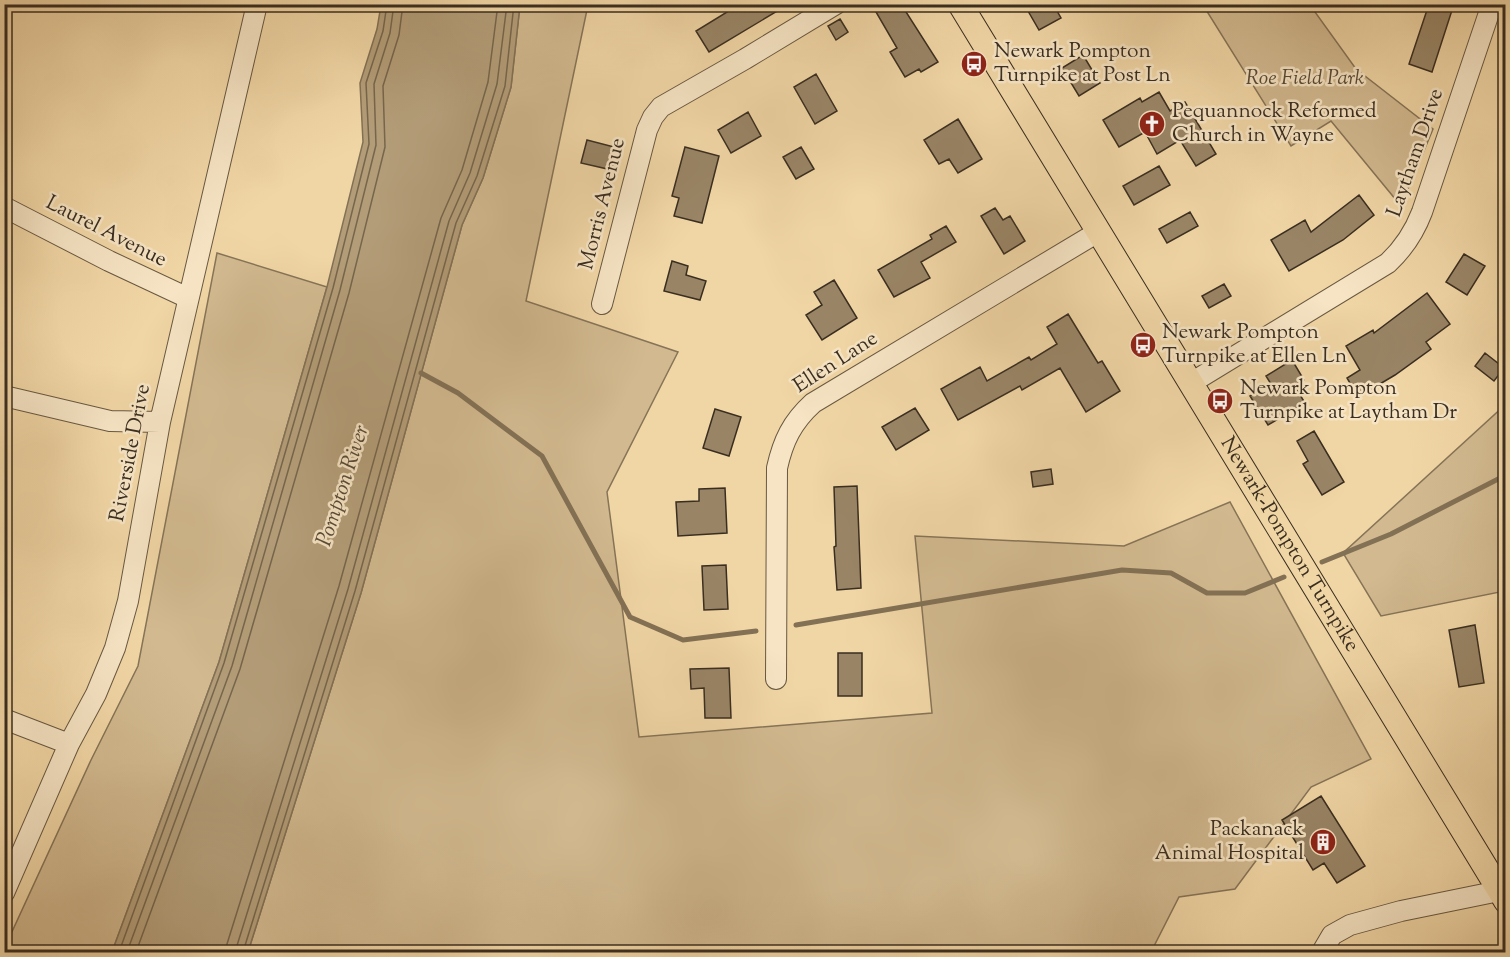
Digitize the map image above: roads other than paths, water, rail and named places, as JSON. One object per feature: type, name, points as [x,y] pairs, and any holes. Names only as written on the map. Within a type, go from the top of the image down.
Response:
[{"type":"main road","name":"Newark-Pompton Turnpike","points":[[960,4],[1502,896]]},
{"type":"street","name":"Riverside Drive","points":[[4,893],[69,744],[96,694],[115,648],[128,601],[159,422],[257,4]]},
{"type":"street","name":"Morris Avenue","points":[[602,304],[647,130],[653,117],[662,106],[746,59],[836,4]]},
{"type":"street","name":"Laytham Drive","points":[[1191,383],[1388,263],[1402,250],[1414,232],[1422,212],[1492,4]]},
{"type":"street","name":"Laurel Avenue","points":[[4,207],[109,261],[188,298]]},
{"type":"street","name":"Ellen Lane","points":[[776,679],[777,468],[781,448],[789,430],[813,403],[1098,231]]},
{"type":"street","points":[[4,396],[110,421],[159,422]]},
{"type":"street","points":[[4,719],[69,744]]},
{"type":"street","points":[[1322,952],[1332,935],[1350,925],[1401,911],[1502,896]]},
{"type":"water","name":"Pompton River","points":[[381,5],[520,5],[511,87],[483,178],[462,225],[361,593],[248,952],[112,952],[219,662],[327,287],[363,142],[360,83],[377,29]]},
{"type":"waterway","points":[[421,373],[458,393],[542,456],[630,617],[683,640],[756,631]]},
{"type":"waterway","points":[[1322,562],[1391,534],[1506,475]]},
{"type":"waterway","points":[[796,625],[1122,570],[1171,573],[1207,593],[1245,593],[1284,577]]},
{"type":"place","name":"Newark Pompton Turnpike at Post Ln","points":[[974,64]]},
{"type":"place","name":"Pequannock Reformed Church in Wayne","points":[[1152,124]]},
{"type":"place","name":"Newark Pompton Turnpike at Ellen Ln","points":[[1143,345]]},
{"type":"place","name":"Newark Pompton Turnpike at Laytham Dr","points":[[1220,401]]},
{"type":"place","name":"Packanack Animal Hospital","points":[[1323,842]]},
{"type":"park label","name":"Roe Field Park","points":[[1305,79]]}]
